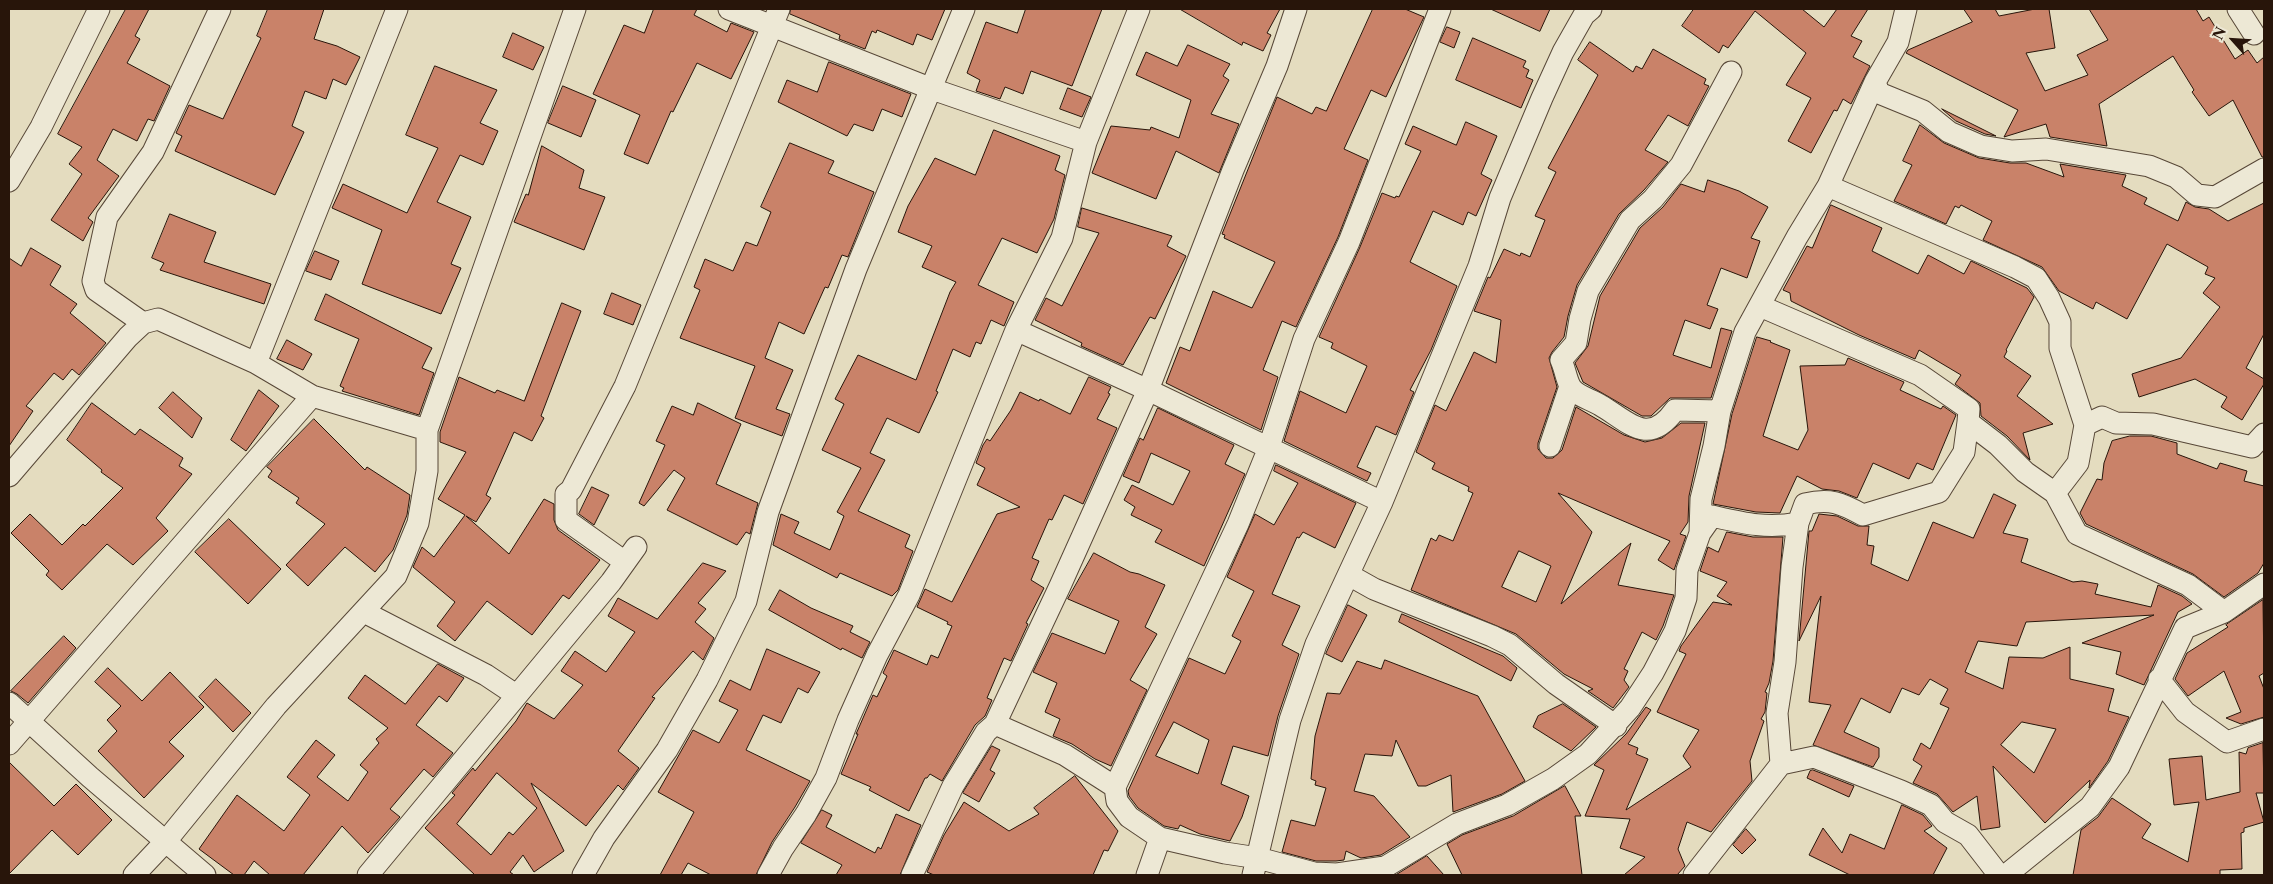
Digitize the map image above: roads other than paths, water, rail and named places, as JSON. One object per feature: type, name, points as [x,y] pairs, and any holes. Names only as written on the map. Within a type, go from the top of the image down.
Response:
[{"type":"street","points":[[9,181],[41,128],[98,9]]},
{"type":"street","points":[[143,323],[96,290],[93,281],[106,217],[153,152],[220,9]]},
{"type":"street","points":[[256,363],[397,9]]},
{"type":"street","points":[[134,875],[166,841],[276,706],[396,576],[418,523],[427,470],[427,430],[575,9]]},
{"type":"street","points":[[729,9],[776,17],[932,90],[1086,142]]},
{"type":"street","points":[[583,875],[604,838],[667,750],[707,680],[746,601],[768,512],[856,269],[932,90],[964,9]]},
{"type":"street","points":[[768,875],[782,848],[806,814],[826,778],[848,720],[877,655],[910,595],[1016,330],[1062,238],[1086,142],[1139,9]]},
{"type":"street","points":[[912,875],[953,786],[986,732],[995,724],[1060,586],[1148,390],[1233,170],[1277,66],[1296,9]]},
{"type":"street","points":[[1440,9],[1349,242],[1304,339],[1268,450],[1238,524],[1115,787],[1117,801],[1129,817],[1160,838],[1225,853],[1256,866],[1337,874],[1385,871],[1457,824],[1507,805],[1553,779],[1588,754],[1603,736],[1616,726],[1653,673],[1675,630],[1686,598],[1687,570],[1700,533],[1712,516],[1776,527],[1798,522]]},
{"type":"street","points":[[1700,533],[1701,499],[1714,446],[1720,411],[1745,332],[1797,237],[1828,186],[1875,82],[1898,42],[1906,9]]},
{"type":"street","points":[[2238,9],[2254,34]]},
{"type":"street","points":[[1256,866],[1290,720],[1316,644],[1382,502],[1479,266],[1500,198],[1564,52],[1585,11]]},
{"type":"street","points":[[368,875],[611,582],[630,554],[566,520],[566,494],[571,490],[625,386],[776,17]]},
{"type":"street","points":[[1720,411],[1675,410],[1666,424],[1645,430],[1634,427],[1606,408],[1576,393],[1570,386],[1561,360],[1576,343],[1588,291],[1630,220],[1653,199],[1681,165],[1732,72]]},
{"type":"street","points":[[1875,82],[1879,94],[1923,110],[1949,132],[1981,146],[2012,151],[2046,149],[2149,166],[2176,177],[2197,195],[2215,196],[2264,169]]},
{"type":"street","points":[[1828,186],[2015,267],[2036,278],[2049,298],[2060,322],[2060,348],[2085,425],[2078,462],[2054,493]]},
{"type":"street","points":[[1760,306],[1920,375],[1969,408],[1964,452],[1939,492],[1863,515],[1843,504],[1822,500],[1804,504],[1798,522],[1792,567],[1785,662],[1777,712],[1781,764]]},
{"type":"street","points":[[9,476],[128,337],[143,323],[158,319],[256,363],[312,396],[427,430]]},
{"type":"street","points":[[1016,330],[1148,390],[1268,450],[1382,502]]},
{"type":"street","points":[[1550,446],[1570,386]]},
{"type":"street","points":[[9,744],[312,396]]},
{"type":"street","points":[[2085,425],[2102,417],[2116,423],[2153,424],[2252,447],[2264,434]]},
{"type":"street","points":[[1968,422],[1998,445],[2026,472],[2054,493],[2077,534],[2188,585],[2224,612]]},
{"type":"street","points":[[1349,575],[1374,589],[1510,645],[1556,684],[1616,726]]},
{"type":"street","points":[[2006,875],[2090,807],[2118,767],[2185,628],[2224,612],[2264,584]]},
{"type":"street","points":[[364,612],[486,675],[516,695]]},
{"type":"street","points":[[2159,679],[2186,712],[2227,742],[2264,729]]},
{"type":"street","points":[[9,703],[90,777],[205,875]]},
{"type":"street","points":[[995,724],[1065,755],[1115,787]]},
{"type":"street","points":[[1694,875],[1781,764],[1814,757],[1901,791],[1931,805],[1946,822],[1968,835],[1999,875]]},
{"type":"street","points":[[1147,875],[1160,838]]}]
